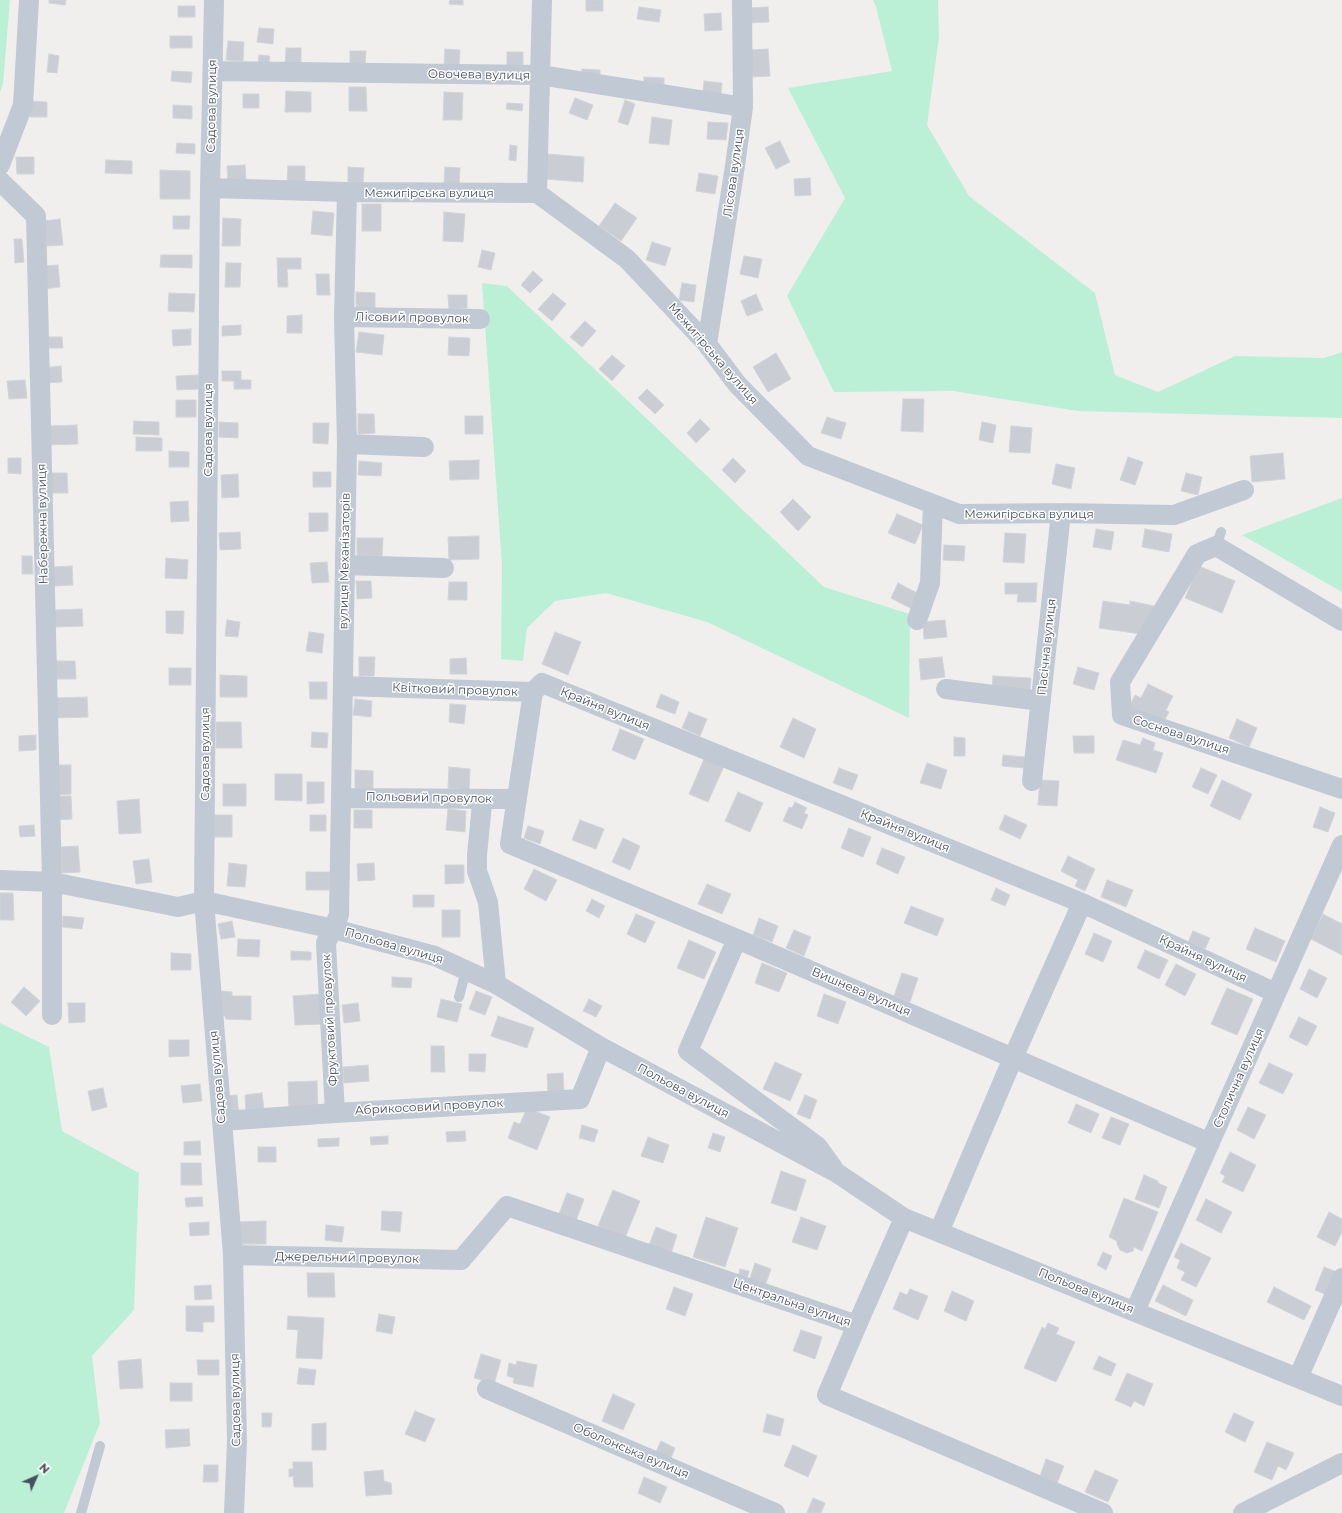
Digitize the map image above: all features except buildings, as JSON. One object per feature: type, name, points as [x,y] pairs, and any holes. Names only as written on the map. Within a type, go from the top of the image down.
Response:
[{"type":"street","points":[[0,165],[23,105],[30,0]]},
{"type":"street","name":"Садова вулиця","points":[[214,0],[210,188],[204,901],[233,1255],[237,1442],[234,1509]]},
{"type":"street","points":[[537,193],[542,0]]},
{"type":"street","name":"Лісова вулиця","points":[[707,344],[743,107],[742,0]]},
{"type":"street","name":"Овочева вулиця","points":[[213,71],[540,75],[743,107]]},
{"type":"street","name":"Набережна вулиця","points":[[0,181],[36,216],[52,882],[52,1015]]},
{"type":"street","name":"Межигірська вулиця","points":[[210,188],[347,192],[537,193],[627,259],[707,344],[737,384],[808,456],[958,514],[1061,512],[1174,515],[1244,490]]},
{"type":"street","name":"вулиця Механізаторів","points":[[334,929],[339,916],[344,686],[347,444],[344,317],[347,192]]},
{"type":"street","name":"Лісовий провулок","points":[[344,317],[480,319]]},
{"type":"street","points":[[347,444],[424,447]]},
{"type":"street","points":[[917,620],[930,583],[934,504]]},
{"type":"street","name":"Пасічна вулиця","points":[[1032,781],[1061,512]]},
{"type":"street","name":"Соснова вулиця","points":[[1342,621],[1219,539],[1197,554],[1120,682],[1122,715],[1342,789]]},
{"type":"street","points":[[345,565],[444,568]]},
{"type":"street","name":"Крайня вулиця","points":[[533,692],[542,683],[1082,903],[1276,993]]},
{"type":"street","name":"Квітковий провулок","points":[[344,686],[533,692],[510,844]]},
{"type":"street","points":[[946,689],[1041,701]]},
{"type":"street","name":"Польовий провулок","points":[[342,798],[516,799]]},
{"type":"street","points":[[482,804],[478,871],[488,902],[496,984]]},
{"type":"street","name":"Вишнева вулиця","points":[[510,844],[737,939],[1210,1143]]},
{"type":"street","name":"Столична вулиця","points":[[1135,1311],[1342,846]]},
{"type":"street","name":"Польова вулиця","points":[[0,880],[52,882],[178,907],[204,901],[334,929],[435,956],[496,984],[601,1047],[837,1173],[904,1218],[1342,1396]]},
{"type":"street","points":[[939,1232],[1013,1058],[1082,903]]},
{"type":"street","name":"Фруктовий провулок","points":[[334,929],[326,943],[335,1113]]},
{"type":"street","name":"Польова вулиця","points":[[737,939],[688,1051],[817,1146],[837,1173]]},
{"type":"street","name":"Абрикосовий провулок","points":[[222,1121],[580,1099],[601,1047]]},
{"type":"street","name":"Центральна вулиця","points":[[461,1260],[506,1206],[857,1325],[827,1394],[1103,1513]]},
{"type":"street","points":[[857,1325],[904,1218]]},
{"type":"street","name":"Джерельний провулок","points":[[233,1255],[461,1260]]},
{"type":"street","points":[[1298,1378],[1342,1278]]},
{"type":"street","name":"Оболонська вулиця","points":[[487,1389],[775,1513]]},
{"type":"street","points":[[1244,1513],[1342,1463]]},
{"type":"lane","points":[[459,997],[466,970]]},
{"type":"lane","points":[[81,1513],[100,1446]]},
{"type":"green space","points":[[0,0],[10,0],[3,84],[0,92]]},
{"type":"green space","points":[[873,0],[938,0],[939,37],[927,125],[969,196],[1095,293],[1115,375],[1158,392],[1235,356],[1324,358],[1342,352],[1342,418],[1078,411],[953,391],[834,392],[787,296],[845,198],[788,88],[892,71]]},
{"type":"green space","points":[[482,283],[507,286],[824,587],[910,614],[909,718],[707,622],[606,593],[555,601],[527,628],[523,661],[501,659],[502,565]]},
{"type":"green space","points":[[1342,498],[1342,592],[1242,535]]},
{"type":"green space","points":[[0,1023],[49,1047],[62,1131],[139,1173],[134,1310],[92,1356],[100,1423],[64,1513],[0,1513]]}]
